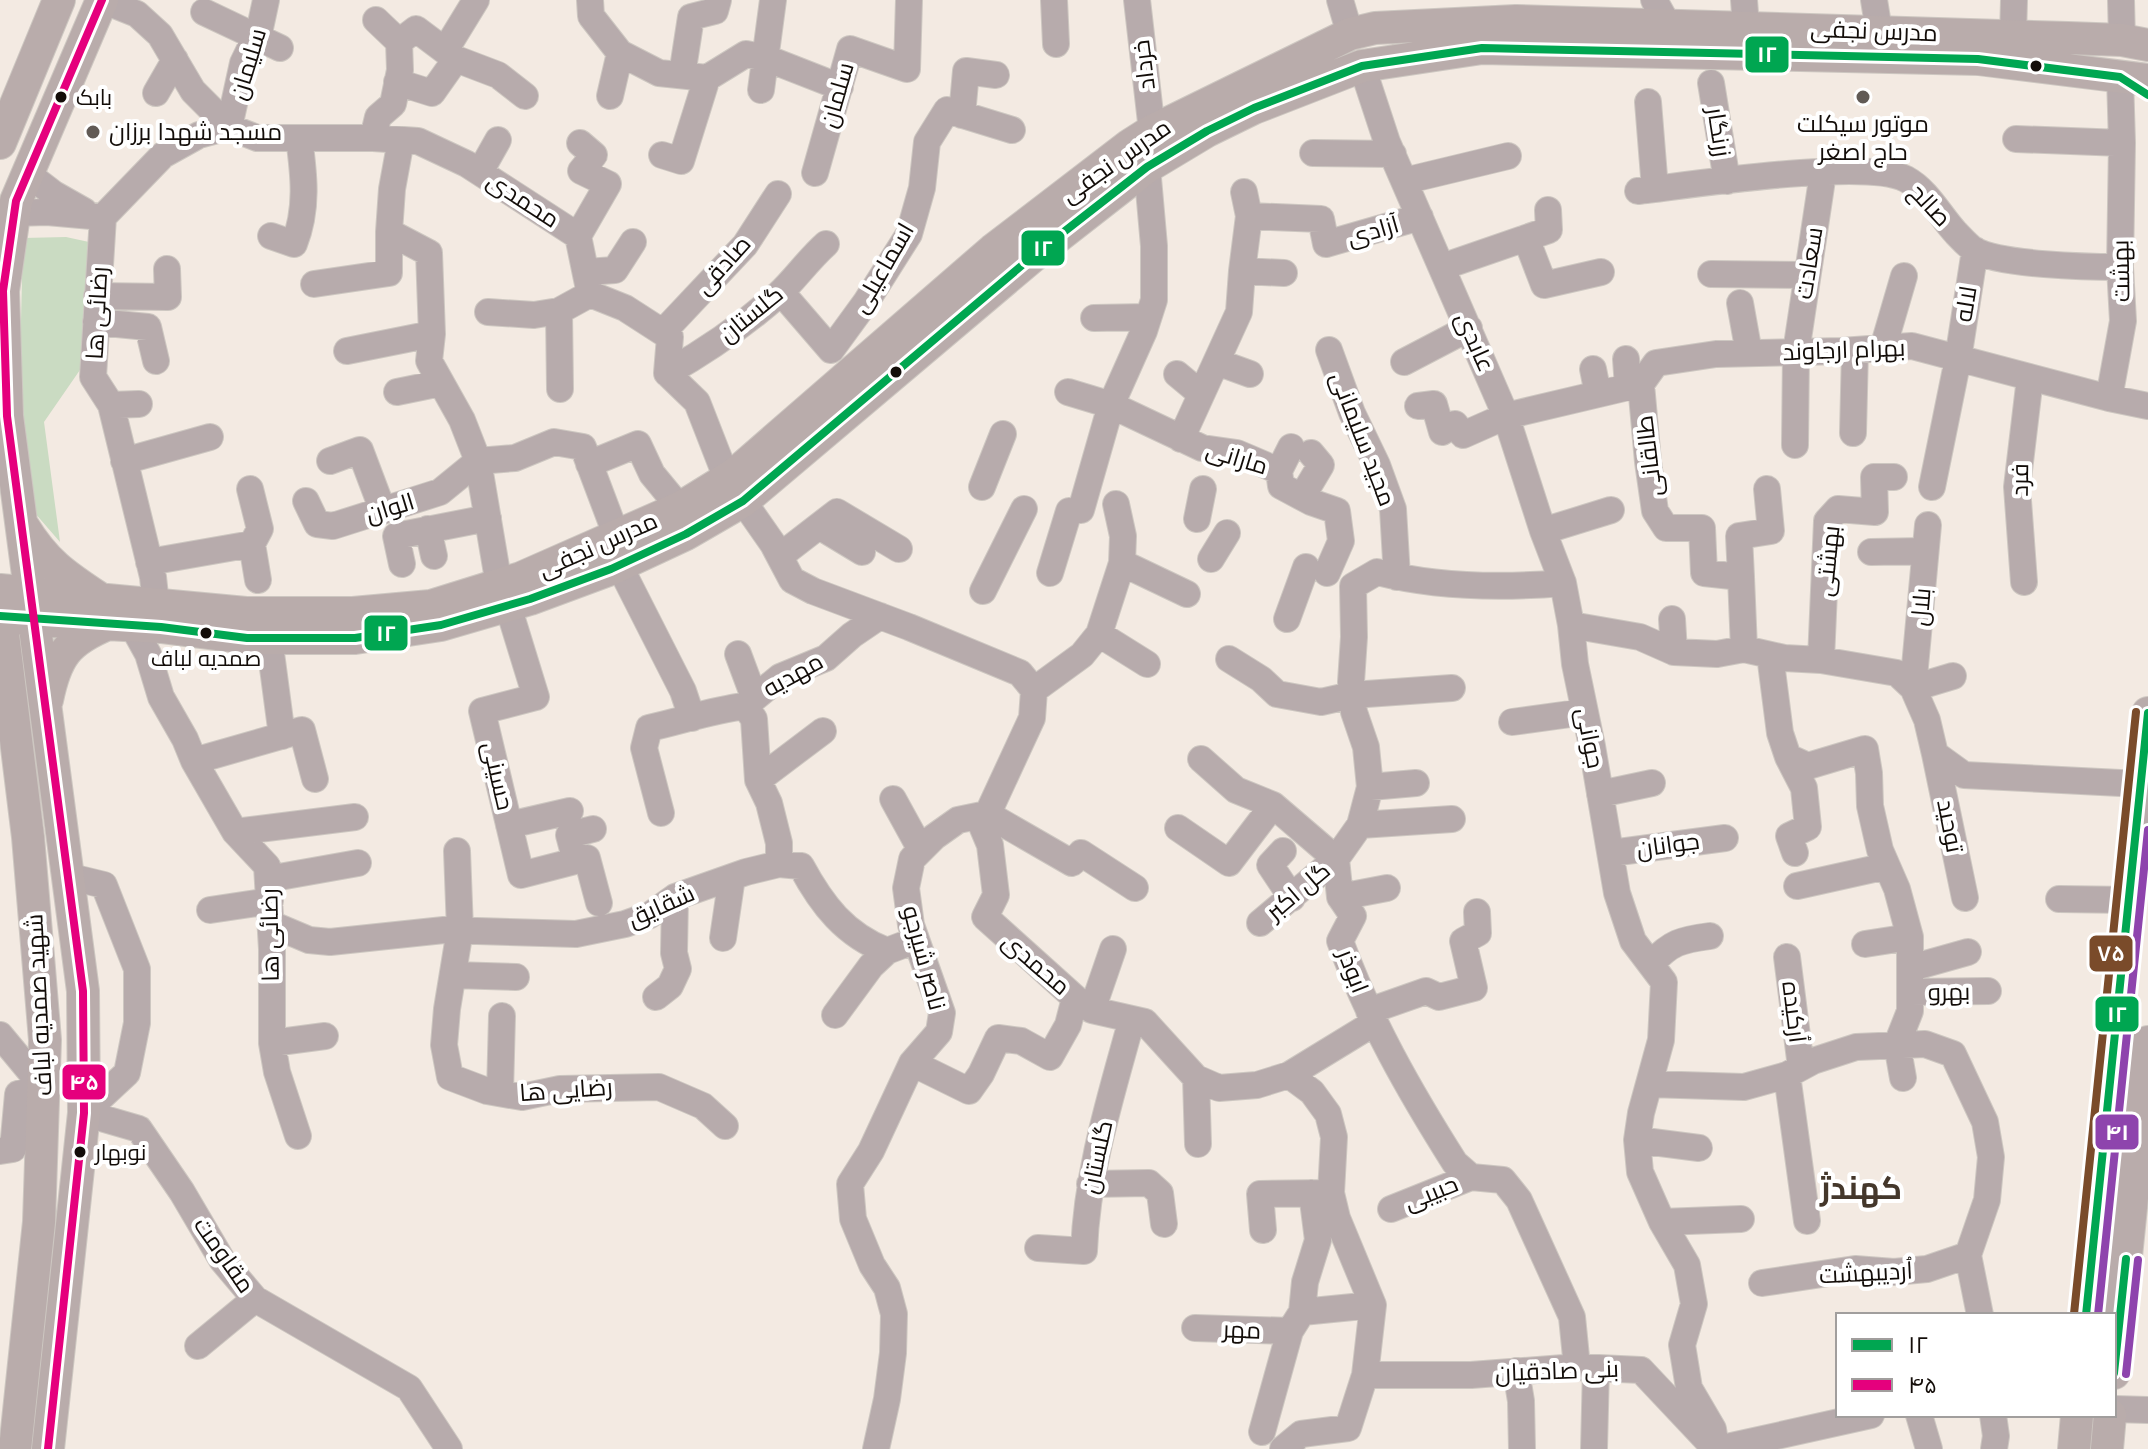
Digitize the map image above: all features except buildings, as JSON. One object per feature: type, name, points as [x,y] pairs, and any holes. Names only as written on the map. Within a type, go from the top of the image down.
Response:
[{"type":"main road","points":[[2,132],[59,0]]},
{"type":"main road","name":"شهید صمدیه لباف","points":[[48,1449],[84,1113],[83,991],[45,711],[21,601],[21,522],[7,416],[3,266],[14,213],[28,174],[102,0]]},
{"type":"main road","name":"مدرس نجفی","points":[[948,309],[993,250],[1152,131],[1350,34],[1375,28],[1661,13],[1745,14],[1864,30],[1978,59],[2134,78]]},
{"type":"main road","name":"مدرس نجفی","points":[[0,614],[21,601],[269,638],[355,638],[441,625],[504,595],[618,551],[686,534],[948,309],[1033,256],[1147,167],[1207,131],[1254,108],[1362,66],[1482,48],[1864,30],[2139,39]]},
{"type":"main road","points":[[2134,78],[2148,95]]},
{"type":"main road","name":"مدرس نجفی","points":[[618,551],[680,508],[735,490]]},
{"type":"main road","points":[[21,522],[39,552],[62,574],[124,614]]},
{"type":"main road","name":"مدرس نجفی","points":[[124,614],[353,613],[504,595]]},
{"type":"main road","name":"شهید صمدیه لباف","points":[[0,614],[33,893],[45,1040],[39,1222],[15,1449]]},
{"type":"main road","points":[[45,711],[53,671],[63,655],[81,635],[124,614]]},
{"type":"main road","points":[[2086,1313],[2148,713]]},
{"type":"main road","points":[[2116,1359],[2141,1178],[2148,1042]]},
{"type":"main road","points":[[2074,1449],[2077,1417]]},
{"type":"main road","points":[[2107,1449],[2110,1417]]},
{"type":"street","points":[[102,0],[137,14],[160,35],[193,91],[229,127],[257,138],[373,138],[415,134],[392,189],[389,273],[314,284]]},
{"type":"street","points":[[397,82],[432,93],[476,0]]},
{"type":"street","points":[[590,0],[591,16],[620,53],[659,73],[694,77],[746,54],[766,58],[840,87]]},
{"type":"street","points":[[662,155],[681,161],[694,77],[691,17],[715,11],[718,0]]},
{"type":"street","points":[[761,90],[773,0]]},
{"type":"street","name":"سلمان","points":[[815,173],[850,49],[907,69],[909,0]]},
{"type":"street","points":[[1054,0],[1056,44]]},
{"type":"street","name":"خرداد","points":[[1137,0],[1152,131]]},
{"type":"street","points":[[1340,0],[1350,34]]},
{"type":"street","points":[[2013,36],[2014,0]]},
{"type":"street","points":[[2121,0],[2139,39]]},
{"type":"street","name":"سلیمان","points":[[229,127],[243,63],[271,8]]},
{"type":"street","points":[[204,12],[280,48]]},
{"type":"street","points":[[373,138],[378,117],[393,104],[399,42],[376,20]]},
{"type":"street","points":[[399,42],[416,29],[451,54],[498,75],[525,96]]},
{"type":"street","points":[[610,96],[620,53]]},
{"type":"street","points":[[156,93],[175,60]]},
{"type":"street","name":"عابدی","points":[[1362,66],[1404,181],[1506,416],[1563,583],[1571,625]]},
{"type":"street","points":[[996,75],[966,71],[962,115],[1012,130]]},
{"type":"street","name":"بهشت","points":[[2109,398],[2123,321],[2120,267],[2122,143],[2134,78]]},
{"type":"street","name":"زرنگار","points":[[1711,83],[1727,181]]},
{"type":"street","name":"صالح","points":[[1648,102],[1646,190],[1867,171],[1906,179],[1933,202],[1954,230],[1975,250]]},
{"type":"street","name":"اسماعیلی","points":[[781,292],[831,350],[909,234],[922,188],[927,142],[947,110],[962,115]]},
{"type":"street","points":[[103,217],[163,155],[199,135],[229,127]]},
{"type":"street","name":"محمدی","points":[[415,134],[578,236],[588,283]]},
{"type":"street","points":[[271,236],[294,244],[301,226],[305,185],[299,138]]},
{"type":"street","points":[[2016,139],[2122,143]]},
{"type":"street","points":[[480,172],[498,140]]},
{"type":"street","points":[[578,236],[608,184],[581,171],[594,155],[580,143]]},
{"type":"street","points":[[1313,153],[1393,154]]},
{"type":"street","points":[[1404,181],[1508,156]]},
{"type":"street","points":[[1050,573],[1111,405],[1154,300],[1154,246],[1147,167]]},
{"type":"street","name":"سعادت","points":[[1796,352],[1823,173]]},
{"type":"street","points":[[28,174],[81,211],[103,217]]},
{"type":"street","name":"صادقی","points":[[663,332],[745,245],[778,194]]},
{"type":"street","name":"آزادی","points":[[1242,271],[1246,204],[1321,219],[1326,244],[1420,217]]},
{"type":"street","points":[[1442,267],[1549,230],[1548,210]]},
{"type":"street","points":[[14,213],[47,212],[103,217]]},
{"type":"street","name":"رضائی ها","points":[[103,217],[93,377],[111,405],[149,562],[124,614],[148,654],[161,697],[194,761],[235,832],[267,866],[272,1043],[277,1072],[298,1136]]},
{"type":"street","name":"حسینی","points":[[389,232],[429,253],[432,334],[429,361],[462,420],[478,461],[504,595],[536,697],[482,711],[521,875],[576,861]]},
{"type":"street","points":[[1526,238],[1544,285],[1601,272]]},
{"type":"street","points":[[488,312],[534,315],[559,311],[588,283],[615,270],[633,242]]},
{"type":"street","name":"گلستان","points":[[667,373],[701,353],[781,292],[802,266],[826,244]]},
{"type":"street","points":[[1975,250],[2033,262],[2078,267],[2120,267]]},
{"type":"street","name":"لاله","points":[[1958,359],[1975,250]]},
{"type":"street","points":[[96,309],[168,297],[167,269]]},
{"type":"street","points":[[1181,439],[1239,312],[1242,271],[1284,273]]},
{"type":"street","points":[[1711,274],[1807,275]]},
{"type":"street","points":[[1883,348],[1904,276]]},
{"type":"street","points":[[588,283],[670,337],[667,373],[697,402],[735,490],[780,556],[792,580],[1020,673],[1034,690],[1032,718],[987,814],[1072,863],[1081,853],[1135,888]]},
{"type":"street","points":[[1740,303],[1749,353]]},
{"type":"street","points":[[96,309],[148,327],[156,361]]},
{"type":"street","points":[[559,311],[560,389]]},
{"type":"street","points":[[1094,318],[1148,317]]},
{"type":"street","points":[[1413,365],[1469,328]]},
{"type":"street","points":[[347,351],[432,334]]},
{"type":"street","name":"بهرام ارجاوند","points":[[1634,385],[1656,363],[1716,354],[1912,346],[2148,406]]},
{"type":"street","name":"مجید سلیمانی","points":[[1329,350],[1393,509],[1397,577]]},
{"type":"street","points":[[1853,433],[1855,350]]},
{"type":"street","points":[[1795,445],[1796,352]]},
{"type":"street","name":"طالقانی","points":[[1626,359],[1634,385],[1655,511],[1667,539],[1702,528],[1704,573],[1741,577]]},
{"type":"street","points":[[1932,487],[1958,359]]},
{"type":"street","points":[[1217,362],[1250,374]]},
{"type":"street","points":[[1177,374],[1201,394]]},
{"type":"street","name":"فرد","points":[[2024,582],[2017,487],[2030,378]]},
{"type":"street","points":[[1418,406],[1434,404],[1442,432],[1455,424],[1463,435],[1595,382],[1634,385]]},
{"type":"street","points":[[397,392],[441,383]]},
{"type":"street","name":"مارانی","points":[[1068,392],[1111,405],[1202,448],[1237,453],[1279,471],[1281,486],[1337,511],[1341,541],[1316,570],[1287,619]]},
{"type":"street","points":[[111,405],[139,404]]},
{"type":"street","points":[[124,461],[200,432]]},
{"type":"street","points":[[982,487],[1003,434]]},
{"type":"street","points":[[478,461],[515,458],[554,442],[583,447],[618,551],[667,664],[683,691],[692,718]]},
{"type":"street","points":[[589,464],[638,444],[652,474],[680,508]]},
{"type":"street","points":[[330,461],[360,450],[383,511]]},
{"type":"street","points":[[1279,471],[1301,450],[1321,465],[1302,497]]},
{"type":"street","name":"الوان","points":[[306,501],[317,524],[333,526],[440,492],[478,461]]},
{"type":"street","name":"بهشتی","points":[[1821,660],[1827,521],[1838,509],[1875,512],[1874,477],[1894,477]]},
{"type":"street","points":[[250,489],[260,529],[252,544],[258,580]]},
{"type":"street","points":[[1197,519],[1203,489]]},
{"type":"street","points":[[1744,649],[1739,536],[1771,531],[1767,489]]},
{"type":"street","points":[[1034,690],[1082,655],[1099,634],[1122,563],[1123,536],[1116,504]]},
{"type":"street","points":[[983,591],[1024,509]]},
{"type":"street","points":[[1543,531],[1611,510]]},
{"type":"street","points":[[780,556],[837,512],[899,549]]},
{"type":"street","points":[[402,564],[396,536],[488,518]]},
{"type":"street","points":[[819,526],[862,552]]},
{"type":"street","points":[[428,529],[434,556]]},
{"type":"street","points":[[1211,559],[1227,533]]},
{"type":"street","name":"بلال","points":[[1871,552],[1926,538],[1913,688]]},
{"type":"street","points":[[149,562],[252,544]]},
{"type":"street","points":[[1122,563],[1187,594]]},
{"type":"street","points":[[1201,759],[1236,790],[1273,805],[1336,859],[1360,825],[1370,787],[1366,747],[1354,712],[1352,695],[1353,586],[1377,572],[1448,583],[1530,586],[1563,583]]},
{"type":"street","name":"مهدیه","points":[[750,701],[780,677],[826,658],[880,616]]},
{"type":"street","points":[[1672,619],[1674,652]]},
{"type":"street","points":[[1571,625],[1640,637],[1674,652],[1717,654],[1744,649],[1897,673],[1913,688],[1927,720],[1935,754],[1964,775],[2140,784]]},
{"type":"street","name":"جوانی","points":[[1571,625],[1575,664],[1617,893],[1633,941],[1664,982],[1661,1040],[1637,1140],[1640,1172],[1662,1222],[1687,1265],[1694,1304],[1682,1345],[1689,1388],[1713,1429],[1716,1449]]},
{"type":"street","points":[[1099,634],[1147,664]]},
{"type":"street","points":[[269,638],[282,736]]},
{"type":"street","points":[[738,654],[754,719],[758,780],[769,803],[779,843],[779,864],[801,866],[819,900],[845,926],[867,943],[887,951]]},
{"type":"street","points":[[1770,655],[1780,733],[1804,788],[1808,827],[1789,836],[1795,853]]},
{"type":"street","points":[[1229,659],[1261,679],[1277,694],[1321,702],[1352,695],[1452,688]]},
{"type":"street","points":[[1913,688],[1953,676]]},
{"type":"street","points":[[661,813],[644,748],[649,728],[750,701]]},
{"type":"street","points":[[1512,722],[1585,712]]},
{"type":"street","points":[[194,761],[302,730],[315,779]]},
{"type":"street","points":[[758,780],[823,731]]},
{"type":"street","points":[[1788,757],[1808,766],[1865,749],[1870,806],[1880,850],[1897,889],[1910,937],[1910,1011],[1897,1044],[1903,1078]]},
{"type":"street","name":"توحید","points":[[1935,754],[1965,898]]},
{"type":"street","points":[[1370,787],[1416,783]]},
{"type":"street","points":[[1600,794],[1652,783]]},
{"type":"street","points":[[893,799],[921,850]]},
{"type":"street","points":[[1178,828],[1229,863],[1273,805]]},
{"type":"street","points":[[509,825],[570,811]]},
{"type":"street","name":"محمدی","points":[[987,814],[982,826],[990,845],[996,895],[985,917],[1084,1004],[1145,1022],[1196,1078]]},
{"type":"street","name":"ناصر شیرجو","points":[[876,1449],[889,1384],[894,1314],[887,1288],[872,1265],[853,1219],[850,1184],[881,1131],[912,1063],[939,1032],[942,1013],[911,925],[906,888],[912,859],[958,820],[987,814]]},
{"type":"street","points":[[235,832],[355,817]]},
{"type":"street","points":[[1360,825],[1452,819]]},
{"type":"street","points":[[593,829],[569,835],[576,861],[587,858],[599,903]]},
{"type":"street","name":"جوانان","points":[[1611,853],[1725,838]]},
{"type":"street","name":"رضایی ها","points":[[457,851],[460,930],[444,1045],[450,1077],[522,1097],[560,1089],[659,1087],[703,1106],[725,1126]]},
{"type":"street","points":[[1283,851],[1270,865],[1292,898]]},
{"type":"street","name":"ابوذر","points":[[1336,859],[1340,897],[1353,916],[1340,941],[1371,1017],[1432,1127],[1455,1163],[1471,1177]]},
{"type":"street","name":"گل اکبر","points":[[1260,923],[1336,859]]},
{"type":"street","points":[[210,910],[270,901],[358,863]]},
{"type":"street","name":"شقایق","points":[[270,901],[309,940],[355,941],[393,933],[460,930],[576,934],[625,924],[650,915],[675,897],[779,864]]},
{"type":"street","points":[[1797,886],[1887,866]]},
{"type":"street","points":[[67,876],[104,885],[137,969],[137,1023],[127,1073],[84,1113]]},
{"type":"street","points":[[723,938],[732,877]]},
{"type":"street","points":[[1340,897],[1387,888]]},
{"type":"street","points":[[656,997],[670,986],[678,969],[674,953],[675,897]]},
{"type":"street","points":[[2059,899],[2129,900]]},
{"type":"street","points":[[1198,1144],[1196,1078],[1219,1088],[1257,1085],[1289,1075],[1371,1017],[1426,991],[1439,997],[1474,988],[1463,941],[1478,933],[1477,912]]},
{"type":"street","points":[[1651,964],[1665,949],[1682,940],[1710,936]]},
{"type":"street","points":[[1865,944],[1910,937]]},
{"type":"street","points":[[835,1015],[871,966],[887,951],[916,940]]},
{"type":"street","points":[[912,1063],[969,1091],[998,1038],[1021,1041],[1050,1057],[1084,1004],[1113,949]]},
{"type":"street","points":[[1911,980],[1968,952]]},
{"type":"street","name":"اُرکیده","points":[[1787,957],[1807,1221]]},
{"type":"street","points":[[453,975],[516,977]]},
{"type":"street","name":"بهرو","points":[[1911,980],[1988,991]]},
{"type":"street","points":[[500,1093],[502,1016]]},
{"type":"street","name":"گلستان","points":[[1038,1248],[1084,1251],[1074,1214],[1090,1184],[1094,1155],[1132,1019]]},
{"type":"street","points":[[0,1035],[44,1088],[18,1094],[13,1149],[0,1151]]},
{"type":"street","points":[[272,1043],[325,1036]]},
{"type":"street","points":[[1649,1084],[1744,1087],[1856,1047],[1925,1044],[1953,1054],[1985,1122],[1991,1157],[1987,1200],[1968,1255],[1980,1313]]},
{"type":"street","points":[[1262,1432],[1318,1240],[1322,1193],[1334,1137],[1328,1114],[1312,1092],[1289,1075]]},
{"type":"street","name":"مقاومت","points":[[84,1113],[139,1129],[182,1192],[222,1260],[255,1299],[409,1388],[449,1449]]},
{"type":"street","points":[[1637,1140],[1699,1148]]},
{"type":"street","points":[[1471,1177],[1503,1180],[1519,1200],[1572,1317],[1586,1367],[1594,1449]]},
{"type":"street","name":"حبیبی","points":[[1391,1209],[1443,1199],[1471,1177]]},
{"type":"street","points":[[1090,1184],[1149,1183],[1160,1193],[1164,1224]]},
{"type":"street","points":[[1263,1230],[1260,1194],[1322,1193]]},
{"type":"street","points":[[1283,1449],[1301,1434],[1348,1428],[1365,1375],[1373,1305],[1337,1218],[1322,1193]]},
{"type":"street","points":[[1662,1222],[1741,1219]]},
{"type":"street","name":"اُردیبهشت","points":[[1762,1283],[1855,1269],[1894,1272],[1927,1269],[1968,1255]]},
{"type":"street","points":[[198,1346],[255,1299]]},
{"type":"street","name":"مهر","points":[[1195,1328],[1296,1322],[1373,1305]]},
{"type":"street","name":"بنی صادقیان","points":[[1365,1375],[1471,1375],[1586,1367],[1641,1370],[1716,1449]]},
{"type":"street","points":[[1516,1371],[1521,1401],[1522,1449]]},
{"type":"street","points":[[2116,1409],[2148,1410]]},
{"type":"street","points":[[1716,1449],[1862,1417]]},
{"type":"street","points":[[1920,1417],[1929,1449]]},
{"type":"street","points":[[1993,1417],[1994,1449]]},
{"type":"green space","points":[[66,237],[89,242],[82,367],[44,422],[60,542],[34,512],[19,403],[23,238]]},
{"type":"transit line","name":"۴۵","points":[[48,1449],[84,1113],[83,991],[7,416],[3,291],[16,201],[102,0]]},
{"type":"transit line","name":"۱۲","points":[[0,616],[161,627],[247,638],[355,638],[441,625],[530,599],[611,569],[686,534],[743,501],[1033,256],[1147,167],[1207,131],[1254,108],[1362,66],[1482,48],[1978,59],[2120,77],[2148,95]]},
{"type":"transit line","name":"۷۵","points":[[2074,1313],[2136,712]]},
{"type":"transit line","name":"۱۲","points":[[2086,1313],[2148,713]]},
{"type":"transit line","name":"۴۱","points":[[2098,1313],[2148,830]]},
{"type":"transit line","name":"۱۲","points":[[2116,1354],[2126,1259]]},
{"type":"transit line","name":"۴۱","points":[[2126,1374],[2138,1260]]},
{"type":"place","name":"بابک","points":[[61,97]]},
{"type":"place","name":"موتور سیکلت حاج اصغر","points":[[1863,97]]},
{"type":"place","name":"مسجد شهدا برزان","points":[[93,132]]},
{"type":"place","name":"صمدیه لباف","points":[[206,633]]},
{"type":"place","name":"نوبهار","points":[[80,1152]]},
{"type":"district","name":"کهندژ","points":[[1861,1188]]}]
